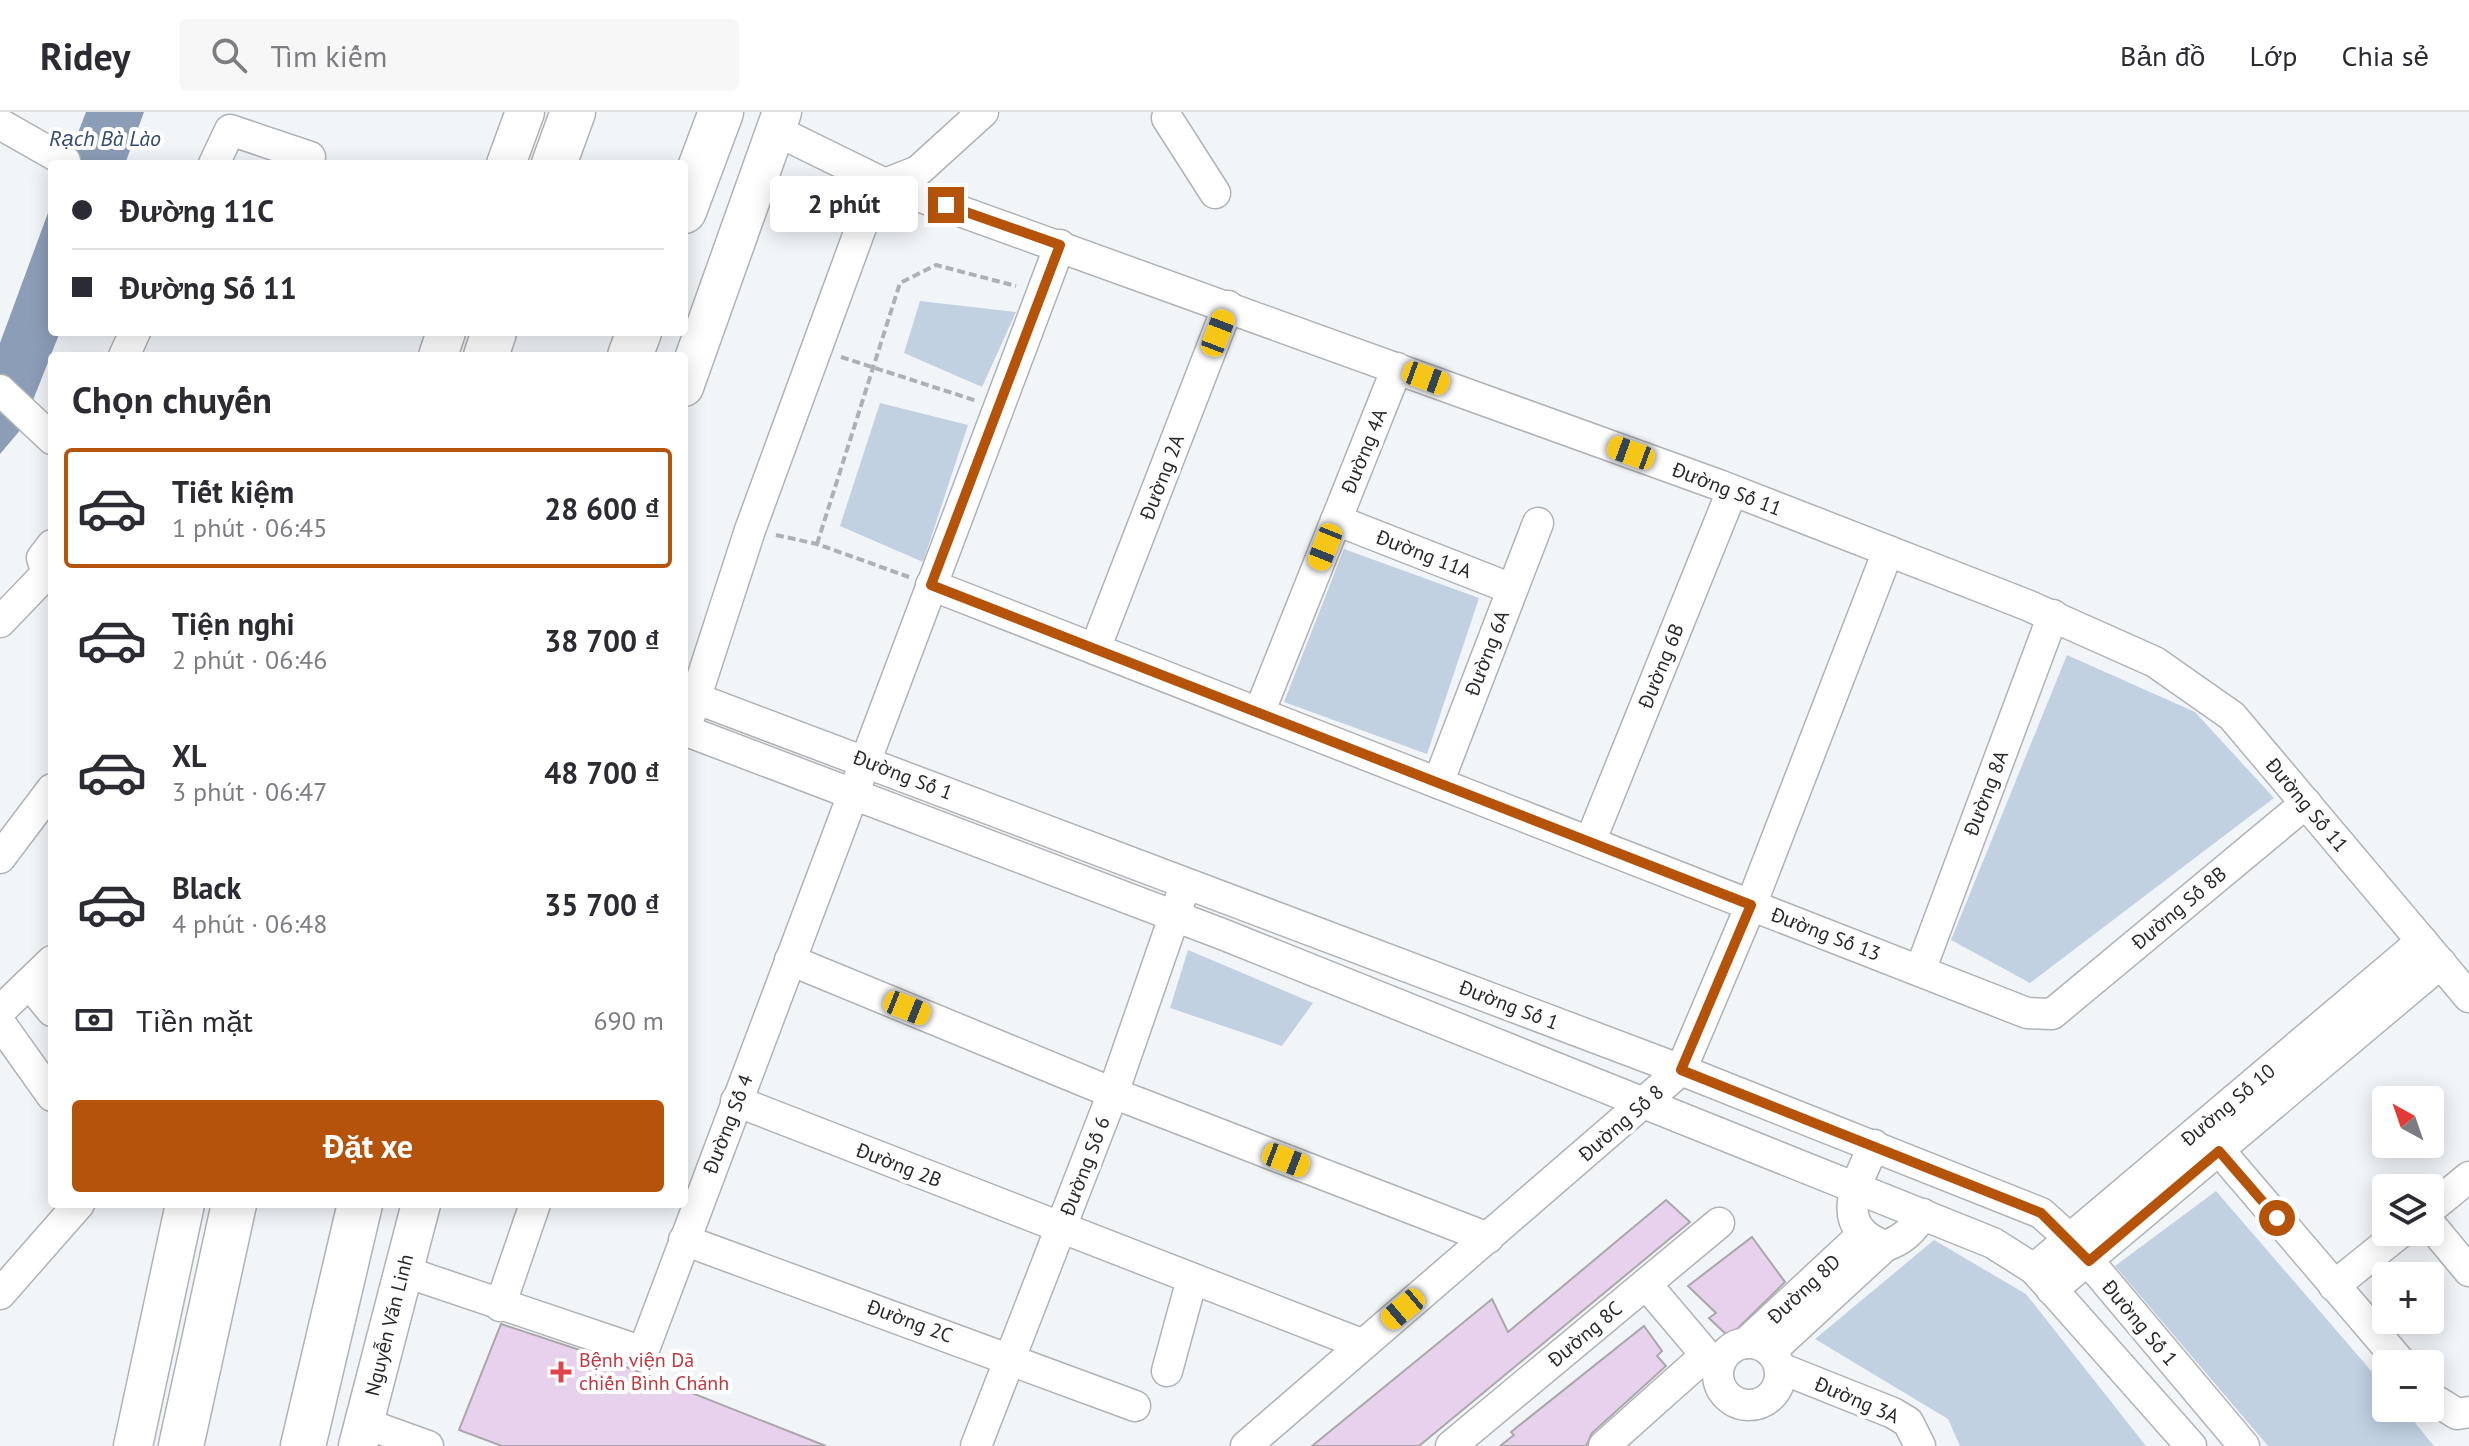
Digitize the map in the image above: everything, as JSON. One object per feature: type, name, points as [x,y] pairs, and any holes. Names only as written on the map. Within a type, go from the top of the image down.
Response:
[{"type":"highway","points":[[555,160],[573,112]]},
{"type":"highway","points":[[688,200],[721,112]]},
{"type":"highway","points":[[181,1446],[233,1208]]},
{"type":"highway","points":[[303,1446],[359,1208]]},
{"type":"main road","points":[[507,160],[525,112]]},
{"type":"main road","points":[[688,376],[778,121]]},
{"type":"main road","points":[[133,1446],[184,1208]]},
{"type":"main road","name":"Nguyễn Văn Linh","points":[[361,1434],[420,1208]]},
{"type":"street","points":[[690,697],[871,200],[885,184],[918,171],[983,112]]},
{"type":"street","points":[[1168,114],[1215,193]]},
{"type":"street","name":"Đường Số 11","points":[[778,121],[885,184],[1732,491],[2053,615],[2155,662],[2232,716],[2469,997]]},
{"type":"street","points":[[19,124],[64,160]]},
{"type":"street","points":[[216,160],[230,130],[310,157]]},
{"type":"street","name":"Đường Số 4","points":[[403,1271],[643,1352],[1060,245]]},
{"type":"street","name":"Đường 2A","points":[[1095,649],[1228,306]]},
{"type":"street","name":"Đường 4A","points":[[1259,713],[1397,368]]},
{"type":"street","points":[[0,390],[48,435]]},
{"type":"street","name":"Đường 6B","points":[[1590,842],[1732,491]]},
{"type":"street","name":"Đường 11A","points":[[1336,520],[1512,589]]},
{"type":"street","name":"Đường 6A","points":[[1438,783],[1538,523]]},
{"type":"street","points":[[0,622],[47,573],[42,558],[48,550]]},
{"type":"street","name":"Đường Số 8","points":[[1246,1446],[1681,1070],[1751,905],[1888,551]]},
{"type":"street","name":"Đường Số 13","points":[[931,585],[2027,1013],[2052,1014]]},
{"type":"street","name":"Đường 8A","points":[[1920,971],[2053,615]]},
{"type":"street","name":"Đường Số 1","points":[[690,697],[1681,1070],[2041,1213],[2079,1250],[2244,1446]]},
{"type":"street","name":"Đường Số 1","points":[[688,733],[1174,916],[1993,1243],[2043,1279],[2191,1446]]},
{"type":"street","points":[[0,858],[48,794]]},
{"type":"street","name":"Đường Số 8B","points":[[2052,1014],[2306,803]]},
{"type":"street","name":"Đường Số 6","points":[[976,1446],[1113,1093],[1187,883]]},
{"type":"street","name":"Đường Số 10","points":[[2043,1279],[2432,952]]},
{"type":"street","points":[[790,960],[1113,1093],[1488,1238]]},
{"type":"street","points":[[0,1011],[48,965]]},
{"type":"street","points":[[29,983],[48,1006]]},
{"type":"street","points":[[0,1023],[48,1090]]},
{"type":"street","name":"Đường 2B","points":[[736,1101],[1361,1344]]},
{"type":"street","points":[[2210,1140],[2390,1350]]},
{"type":"street","points":[[1873,1240],[1852,1213],[1856,1187],[1874,1145]]},
{"type":"street","points":[[2444,1198],[2469,1177]]},
{"type":"street","points":[[0,1294],[75,1208]]},
{"type":"street","points":[[500,1306],[534,1208]]},
{"type":"street","name":"Đường 8D","points":[[1766,1354],[1873,1240],[1905,1236],[1923,1214]]},
{"type":"street","name":"Đường 8C","points":[[1451,1446],[1719,1223]]},
{"type":"street","name":"Đường 2C","points":[[684,1240],[1010,1357],[1135,1406]]},
{"type":"street","points":[[2444,1241],[2469,1271]]},
{"type":"street","points":[[2334,1286],[2384,1246]]},
{"type":"street","points":[[1167,1371],[1192,1279]]},
{"type":"street","points":[[1604,1446],[1712,1362],[1727,1351],[1766,1354],[1777,1390],[1770,1398],[1750,1406],[1739,1404],[1722,1391],[1712,1362],[1646,1284]]},
{"type":"street","name":"Đường 3A","points":[[1766,1354],[1893,1413],[1908,1422],[1920,1446]]},
{"type":"street","points":[[2444,1406],[2457,1414],[2469,1412]]},
{"type":"street","points":[[361,1434],[428,1446]]},
{"type":"path","points":[[817,544],[900,283],[936,265],[1042,293]]},
{"type":"path","points":[[816,348],[998,408]]},
{"type":"path","points":[[750,530],[817,544],[931,585]]},
{"type":"shaded area","points":[[920,301],[1016,312],[982,387],[904,353]]},
{"type":"shaded area","points":[[880,403],[968,425],[923,562],[840,526]]},
{"type":"shaded area","points":[[1344,549],[1479,598],[1427,754],[1284,702]]},
{"type":"shaded area","points":[[2067,655],[2195,712],[2274,798],[2030,983],[1951,940]]},
{"type":"shaded area","points":[[1188,950],[1313,1003],[1282,1046],[1170,1008]]},
{"type":"shaded area","points":[[2216,1191],[2372,1372],[2372,1422],[2414,1422],[2434,1446],[2268,1446],[2115,1266]]},
{"type":"shaded area","points":[[1934,1240],[2026,1294],[2146,1446],[1960,1446],[1948,1419],[1815,1339]]},
{"type":"water","name":"Rạch Bà Lào","points":[[86,112],[144,112],[126,160],[68,160]]},
{"type":"water","name":"Rạch Bà Lào","points":[[48,213],[48,336],[58,336],[52,352],[48,352],[48,362],[22,428],[0,454],[0,343]]},
{"type":"building","points":[[1666,1200],[1690,1222],[1419,1446],[1312,1446],[1492,1299],[1508,1332]]},
{"type":"building","points":[[1752,1237],[1785,1282],[1729,1337],[1709,1318],[1716,1313],[1688,1286]]},
{"type":"building","name":"Bệnh viện Dã chiến Bình Chánh","points":[[501,1324],[601,1357],[826,1446],[502,1446],[459,1430]]},
{"type":"building","points":[[1644,1326],[1662,1351],[1657,1356],[1666,1366],[1592,1433],[1586,1446],[1500,1446],[1514,1435],[1511,1432]]},
{"type":"place","name":"Bệnh viện Dã chiến Bình Chánh","points":[[561,1372]]},
{"type":"route","points":[[946,205],[1060,245],[931,585],[1751,905],[1681,1070],[2041,1213],[2089,1261],[2219,1151],[2277,1218]]}]
